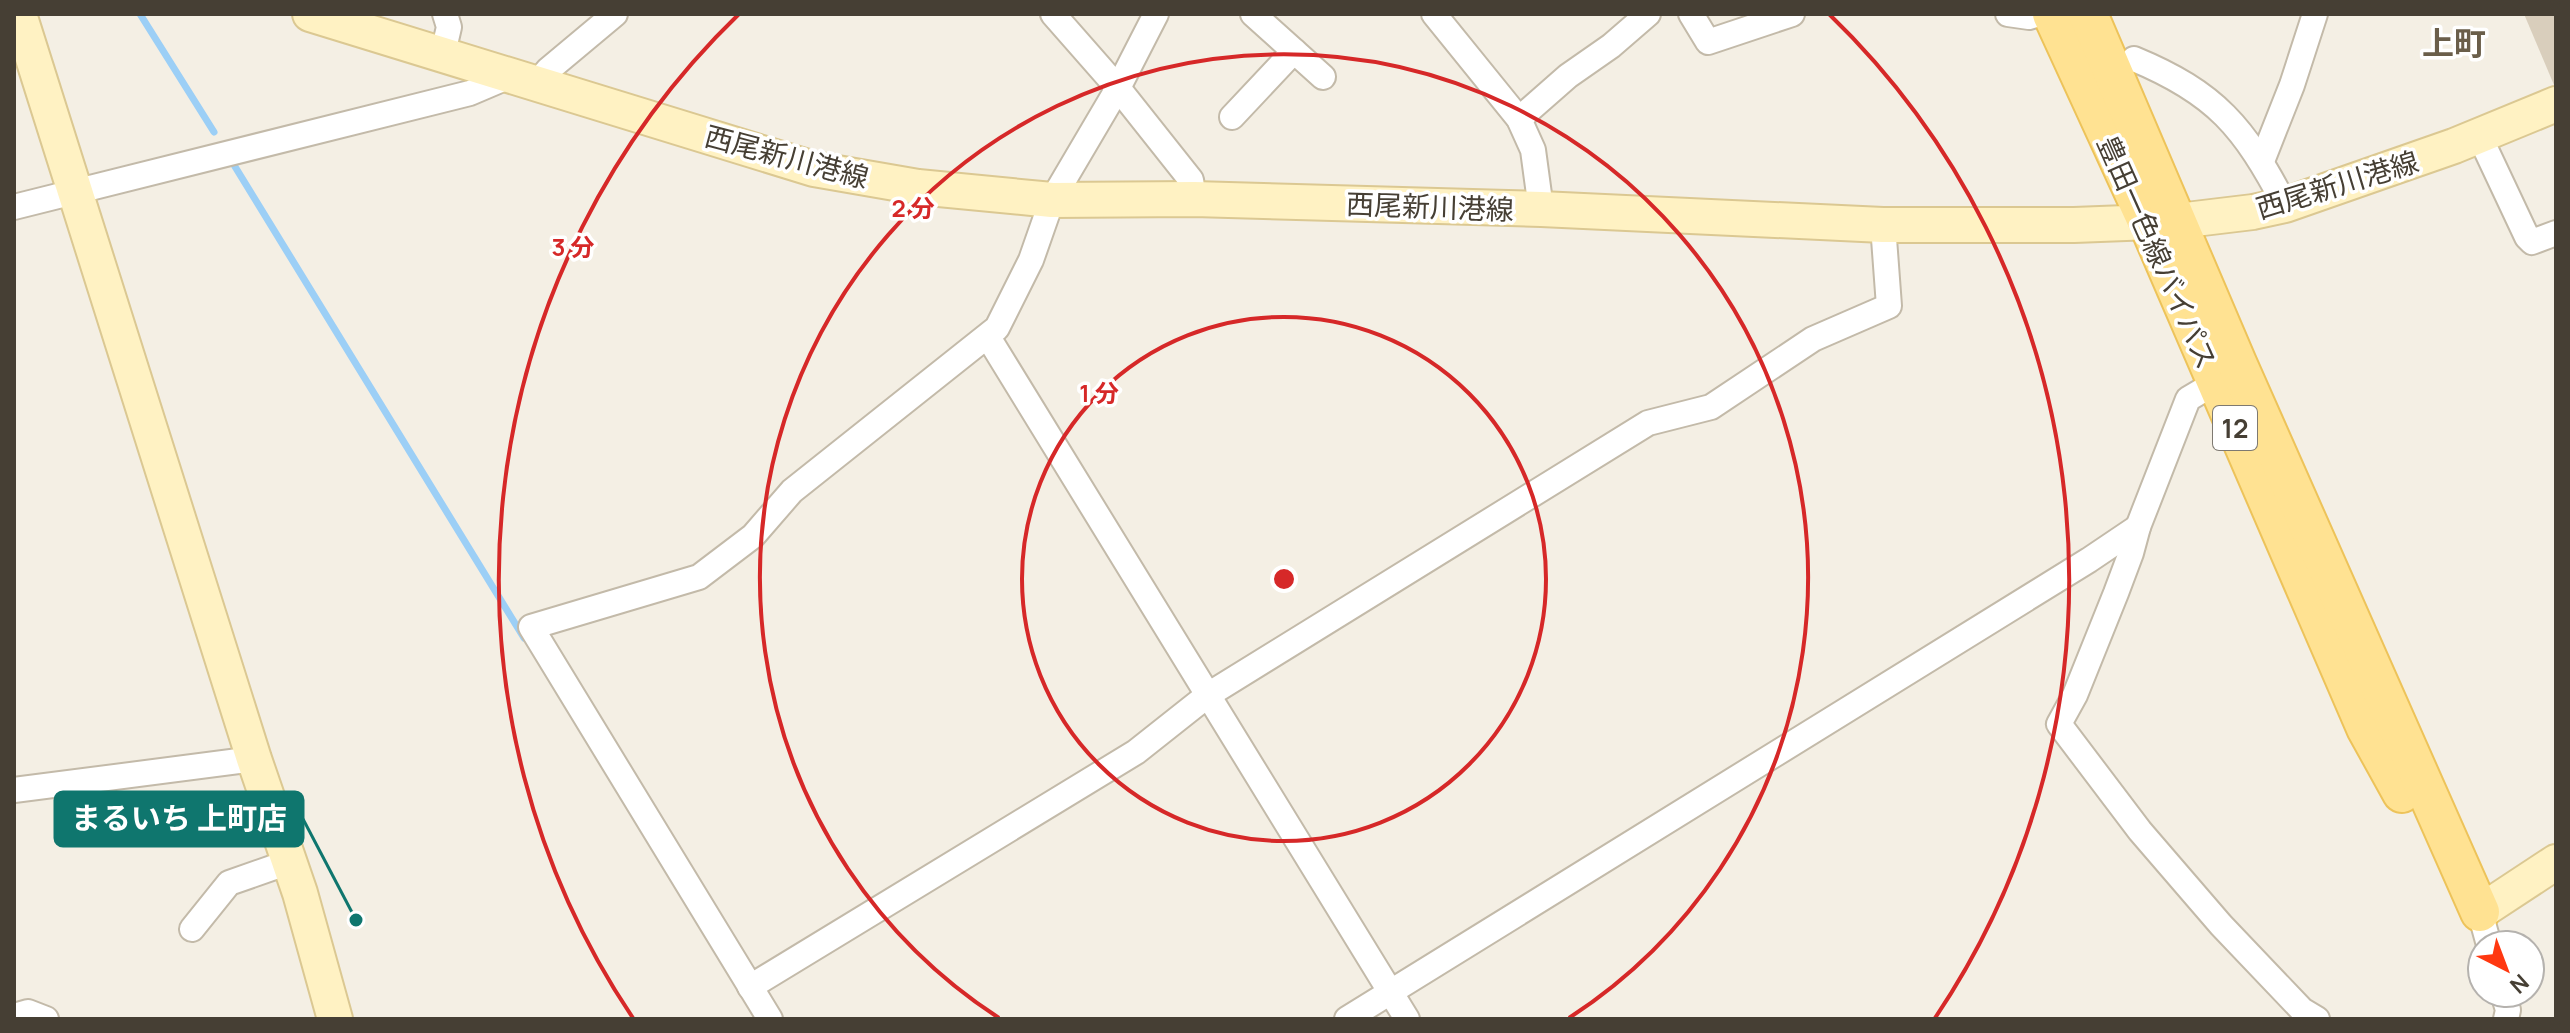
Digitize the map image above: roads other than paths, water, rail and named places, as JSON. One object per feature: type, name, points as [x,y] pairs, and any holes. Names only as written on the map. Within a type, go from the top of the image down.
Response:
[{"type":"main road","points":[[19,14],[254,759],[300,893],[335,1019]]},
{"type":"main road","name":"西尾新川港線","points":[[310,14],[814,169],[918,187],[1052,200],[1194,199],[1541,209],[1883,225],[2074,225],[2162,221],[2253,212],[2285,205],[2360,180],[2556,104]]},
{"type":"main road","name":"豊田一色線バイパス","points":[[2052,14],[2237,363],[2485,929]]},
{"type":"main road","name":"豊田一色線バイパス","points":[[2088,14],[2162,221],[2215,383],[2366,728],[2407,802],[2440,826]]},
{"type":"main road","points":[[2485,929],[2556,862]]},
{"type":"street","points":[[443,53],[449,27],[445,14]]},
{"type":"street","points":[[14,207],[524,79],[548,70],[615,14]]},
{"type":"street","points":[[1053,14],[1118,88],[1191,180],[1194,199]]},
{"type":"street","points":[[770,1019],[531,627],[699,577],[753,536],[792,491],[988,337],[997,328],[1031,260],[1052,200],[1118,88],[1156,14]]},
{"type":"street","points":[[1253,14],[1323,77]]},
{"type":"street","points":[[1434,14],[1519,119],[1533,150],[1541,209]]},
{"type":"street","points":[[1519,119],[1568,76],[1611,46],[1648,14]]},
{"type":"street","points":[[1691,14],[1708,42],[1792,14]]},
{"type":"street","points":[[2008,14],[2029,17],[2039,14]]},
{"type":"street","points":[[2262,161],[2292,85],[2315,14]]},
{"type":"street","points":[[1232,117],[1294,51]]},
{"type":"street","points":[[2134,59],[2192,87],[2243,133],[2285,205]]},
{"type":"street","points":[[2479,135],[2527,237],[2532,242],[2540,241],[2556,233]]},
{"type":"street","points":[[750,987],[1136,752],[1208,695],[1648,423],[1711,407],[1813,339],[1889,306],[1883,225]]},
{"type":"street","points":[[988,337],[1407,1019]]},
{"type":"street","points":[[2215,383],[2188,399],[2116,593],[2075,695],[2059,724],[2140,831],[2221,925],[2302,1010],[2317,1019]]},
{"type":"street","points":[[1347,1019],[2138,527]]},
{"type":"street","points":[[14,790],[254,759]]},
{"type":"street","points":[[192,929],[229,883],[289,862]]},
{"type":"street","points":[[14,1016],[28,1012],[46,1019]]},
{"type":"waterway","points":[[140,14],[214,132]]},
{"type":"waterway","points":[[234,165],[524,638]]},
{"type":"place","name":"まるいち 上町店","points":[[356,920]]},
{"type":"district","name":"上町","points":[[2454,43]]}]
